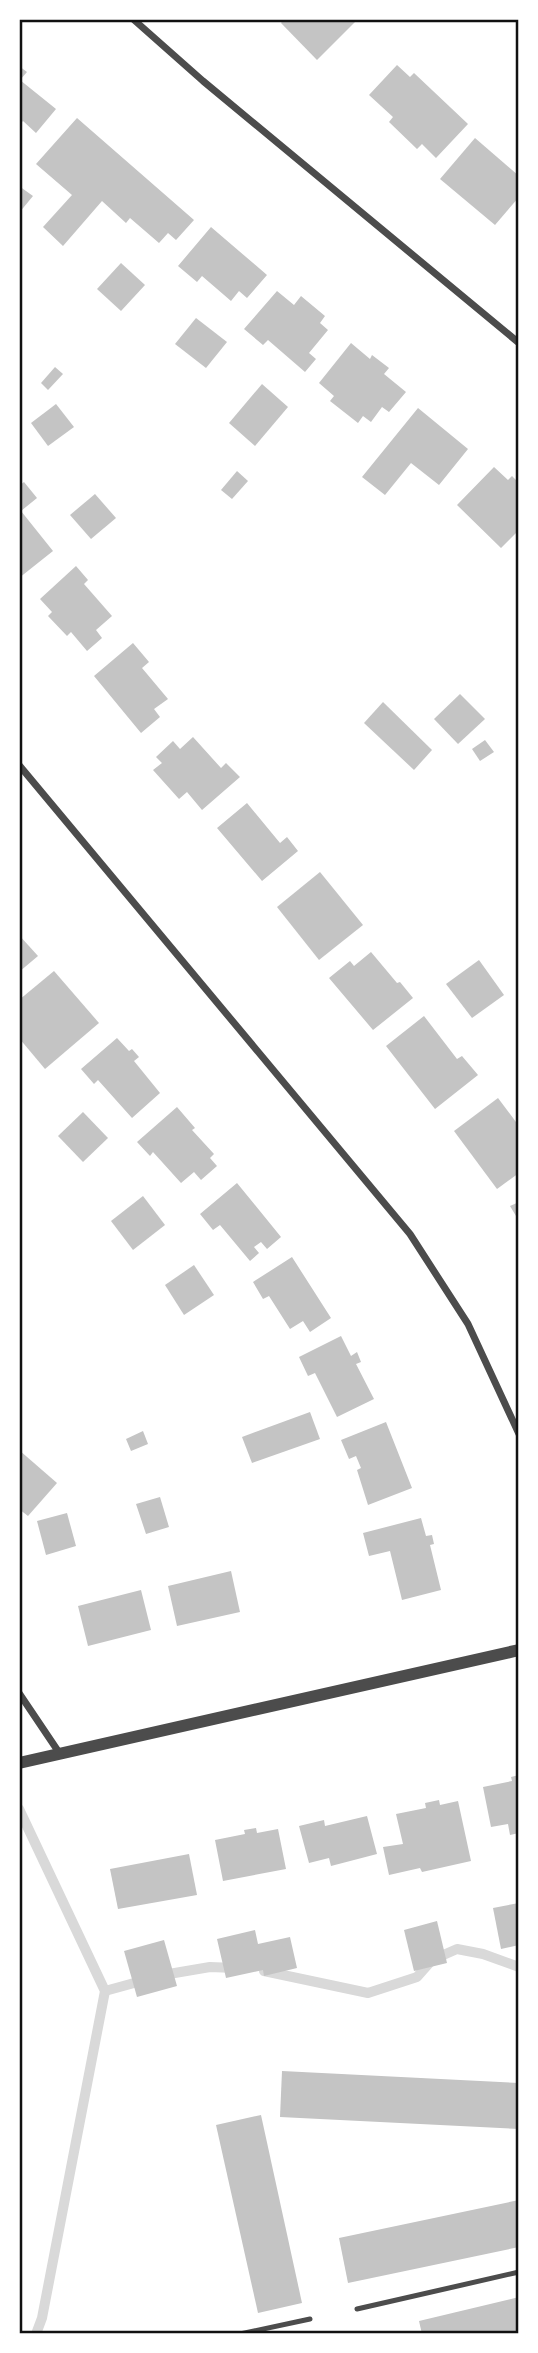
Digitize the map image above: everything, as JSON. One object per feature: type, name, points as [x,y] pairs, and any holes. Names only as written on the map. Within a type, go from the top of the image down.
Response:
[{"type":"street","points":[[133,19],[203,81],[519,343]]},
{"type":"street","points":[[19,765],[410,1234],[468,1324],[519,1434]]},
{"type":"street","points":[[19,1763],[519,1650]]},
{"type":"street","points":[[19,1693],[60,1754]]},
{"type":"lane","points":[[357,2309],[519,2272]]},
{"type":"lane","points":[[240,2334],[310,2319]]},
{"type":"building","points":[[284,19],[358,19],[317,60],[281,23]]},
{"type":"building","points":[[397,65],[410,77],[414,73],[468,124],[436,158],[422,144],[417,149],[389,122],[393,117],[369,95]]},
{"type":"building","points":[[19,66],[27,72],[20,80],[56,109],[36,133],[23,121],[19,125]]},
{"type":"building","points":[[77,118],[194,220],[176,240],[168,233],[159,243],[130,218],[126,223],[102,201],[63,246],[43,227],[72,195],[36,164]]},
{"type":"building","points":[[475,138],[519,176],[519,197],[495,225],[440,179]]},
{"type":"building","points":[[19,186],[33,196],[19,213]]},
{"type":"building","points":[[211,227],[267,275],[247,298],[239,291],[231,301],[202,276],[197,282],[178,266]]},
{"type":"building","points":[[121,263],[145,285],[121,311],[97,289]]},
{"type":"building","points":[[277,291],[294,305],[301,296],[325,316],[320,323],[328,330],[309,353],[316,359],[305,372],[268,340],[263,345],[244,329]]},
{"type":"building","points":[[196,318],[227,342],[206,368],[175,344]]},
{"type":"building","points":[[351,343],[370,359],[372,355],[389,368],[384,374],[406,392],[389,412],[382,407],[371,422],[363,416],[358,423],[330,401],[334,396],[319,383]]},
{"type":"building","points":[[55,367],[63,374],[48,390],[41,383]]},
{"type":"building","points":[[262,384],[288,407],[255,446],[229,423]]},
{"type":"building","points":[[56,404],[74,427],[48,446],[31,423]]},
{"type":"building","points":[[418,408],[468,449],[439,485],[411,463],[385,495],[362,477]]},
{"type":"building","points":[[494,467],[508,480],[512,476],[519,483],[519,530],[501,548],[457,505]]},
{"type":"building","points":[[237,471],[248,481],[232,499],[221,490]]},
{"type":"building","points":[[24,482],[37,498],[21,511],[53,551],[19,578],[19,486]]},
{"type":"building","points":[[95,494],[116,518],[91,539],[70,515]]},
{"type":"building","points":[[76,566],[88,580],[84,584],[112,616],[96,630],[102,638],[87,651],[71,632],[67,636],[48,616],[52,612],[40,599]]},
{"type":"building","points":[[133,643],[149,662],[142,668],[168,699],[154,709],[160,717],[141,733],[94,676]]},
{"type":"building","points":[[460,694],[485,719],[458,744],[434,719]]},
{"type":"building","points":[[383,702],[432,750],[414,770],[364,723]]},
{"type":"building","points":[[193,737],[221,768],[226,763],[240,777],[202,810],[187,792],[179,799],[153,770],[162,763],[156,757],[173,741],[180,749]]},
{"type":"building","points":[[485,740],[494,752],[480,761],[472,749]]},
{"type":"building","points":[[247,803],[280,843],[287,837],[298,851],[262,881],[217,828]]},
{"type":"building","points":[[320,872],[363,925],[319,960],[277,907]]},
{"type":"building","points":[[19,935],[38,956],[19,972]]},
{"type":"building","points":[[371,952],[413,998],[373,1030],[329,978],[350,961],[354,966]]},
{"type":"building","points":[[479,960],[504,995],[472,1018],[446,984]]},
{"type":"building","points":[[54,971],[99,1023],[45,1069],[19,1038],[19,1000]]},
{"type":"building","points":[[424,1016],[457,1059],[462,1056],[478,1075],[435,1109],[386,1046]]},
{"type":"building","points":[[117,1038],[139,1057],[134,1061],[160,1093],[132,1118],[98,1080],[94,1084],[81,1069]]},
{"type":"building","points":[[498,1098],[519,1126],[519,1173],[497,1189],[454,1131]]},
{"type":"building","points":[[177,1107],[195,1128],[192,1130],[214,1154],[210,1158],[217,1166],[201,1180],[194,1172],[181,1183],[153,1152],[150,1156],[137,1142]]},
{"type":"building","points":[[83,1112],[108,1138],[83,1162],[58,1136]]},
{"type":"building","points":[[237,1183],[281,1237],[267,1249],[261,1242],[254,1247],[259,1253],[250,1261],[220,1225],[213,1230],[200,1214]]},
{"type":"building","points":[[143,1196],[165,1225],[133,1250],[111,1221]]},
{"type":"building","points":[[519,1202],[519,1221],[510,1206]]},
{"type":"building","points":[[292,1257],[331,1318],[310,1332],[303,1321],[290,1329],[269,1296],[263,1299],[253,1282]]},
{"type":"building","points":[[194,1265],[214,1295],[184,1315],[165,1285]]},
{"type":"building","points":[[341,1336],[351,1356],[357,1352],[361,1362],[356,1364],[374,1399],[337,1417],[315,1373],[308,1376],[299,1357]]},
{"type":"building","points":[[310,1412],[320,1439],[252,1463],[242,1437]]},
{"type":"building","points":[[386,1422],[412,1488],[368,1505],[357,1470],[361,1468],[356,1456],[349,1459],[341,1440]]},
{"type":"building","points":[[143,1431],[148,1444],[131,1451],[126,1439]]},
{"type":"building","points":[[19,1450],[57,1483],[28,1516],[19,1509]]},
{"type":"building","points":[[160,1497],[169,1527],[146,1534],[136,1504]]},
{"type":"building","points":[[67,1513],[76,1546],[46,1555],[37,1521]]},
{"type":"building","points":[[421,1518],[426,1536],[432,1535],[434,1544],[430,1545],[441,1590],[402,1600],[390,1551],[369,1556],[363,1533]]},
{"type":"building","points":[[231,1571],[240,1612],[177,1626],[168,1586]]},
{"type":"building","points":[[141,1590],[151,1630],[88,1646],[78,1606]]},
{"type":"building","points":[[519,1775],[519,1833],[510,1835],[508,1824],[491,1827],[483,1787],[512,1781],[511,1777]]},
{"type":"building","points":[[439,1800],[440,1805],[458,1801],[471,1861],[422,1872],[420,1868],[389,1875],[383,1847],[403,1844],[396,1814],[426,1808],[425,1803]]},
{"type":"building","points":[[367,1816],[377,1854],[331,1866],[329,1858],[309,1863],[299,1826],[324,1820],[325,1826]]},
{"type":"building","points":[[256,1828],[257,1833],[278,1829],[286,1869],[223,1881],[215,1840],[245,1834],[244,1830]]},
{"type":"building","points":[[189,1854],[197,1895],[118,1909],[110,1869]]},
{"type":"building","points":[[519,1903],[519,1945],[501,1949],[493,1908]]},
{"type":"building","points":[[437,1921],[447,1963],[414,1971],[404,1930]]},
{"type":"building","points":[[255,1930],[258,1944],[290,1937],[297,1968],[264,1976],[263,1970],[226,1978],[217,1939]]},
{"type":"building","points":[[164,1940],[177,1986],[137,1997],[124,1951]]},
{"type":"building","points":[[282,2071],[519,2083],[519,2129],[280,2117]]},
{"type":"building","points":[[261,2115],[302,2303],[258,2313],[216,2125]]},
{"type":"building","points":[[519,2200],[519,2247],[348,2283],[339,2238]]},
{"type":"building","points":[[519,2297],[519,2334],[422,2334],[419,2321]]},
{"type":"waterway","points":[[19,1809],[105,1991],[42,2318],[36,2334]]},
{"type":"waterway","points":[[264,1971],[368,1993],[417,1977],[432,1960],[457,1949],[483,1954],[519,1967]]},
{"type":"waterway","points":[[163,1975],[210,1967],[235,1968]]},
{"type":"waterway","points":[[105,1991],[145,1980]]}]
